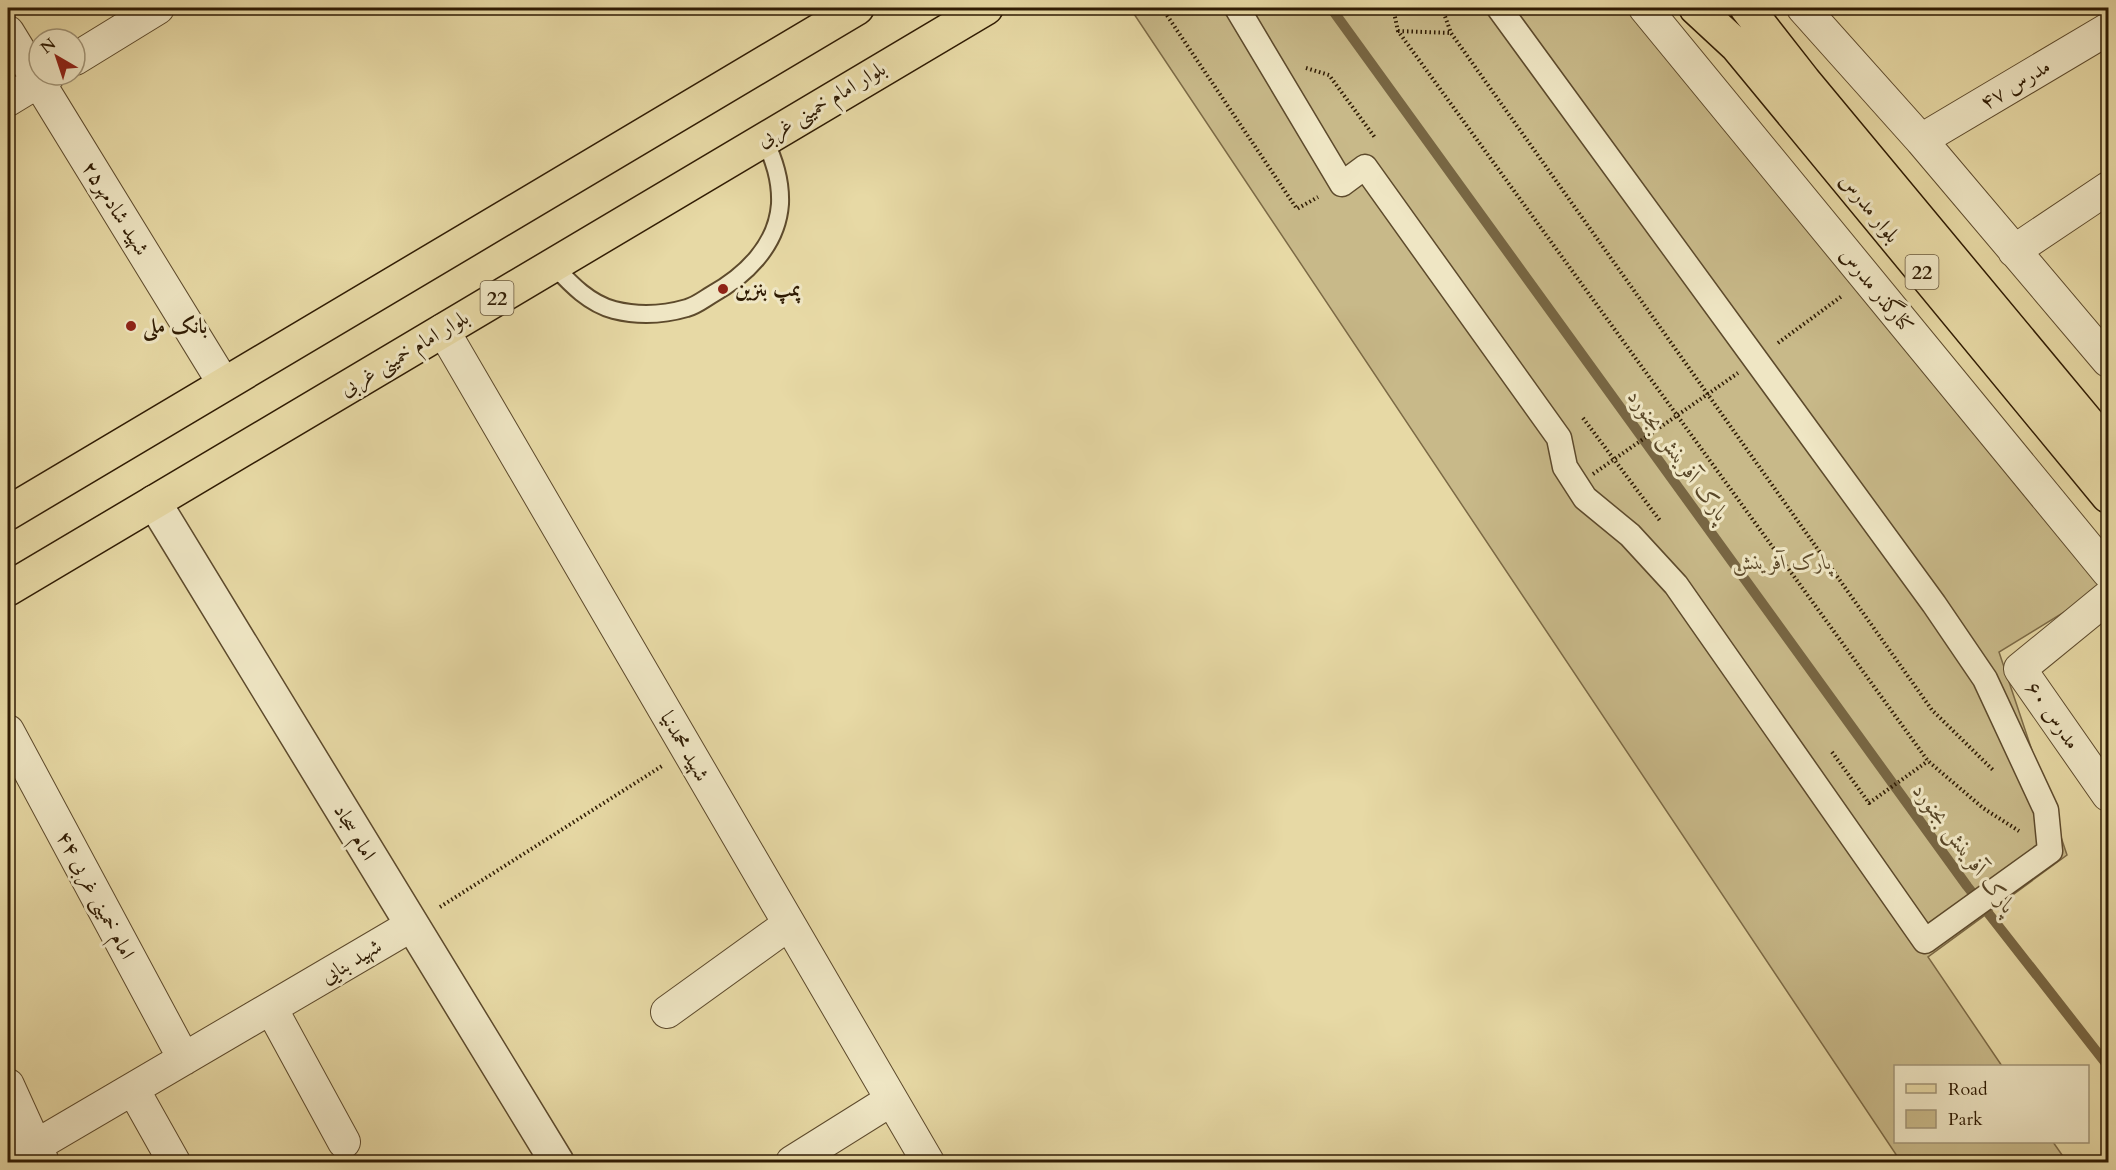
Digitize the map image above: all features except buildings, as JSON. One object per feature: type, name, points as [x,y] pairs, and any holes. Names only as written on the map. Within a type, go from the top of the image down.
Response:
[{"type":"main road","points":[[8,513],[857,8]]},
{"type":"main road","name":"بلوار امام خمینی غربی","points":[[8,589],[986,8]]},
{"type":"main road","name":"بلوار مدرس","points":[[1696,8],[1737,46],[2109,496]]},
{"type":"main road","name":"بلوار مدرس","points":[[1754,16],[1804,81],[2109,447]]},
{"type":"street","points":[[87,52],[158,8]]},
{"type":"street","points":[[1237,8],[1342,183],[1365,167],[1559,438],[1565,467],[1585,498],[1630,535],[1676,585],[1925,941],[2050,851],[2046,810],[1985,679],[1934,604],[1747,366],[1499,8]]},
{"type":"street","name":"کنارگذر مدرس","points":[[1645,8],[2109,572]]},
{"type":"street","points":[[1803,8],[1921,140],[2109,362]]},
{"type":"street","name":"مدرس ۴۷","points":[[1921,140],[2109,28]]},
{"type":"street","name":"شهید شادمهر۲۵","points":[[8,32],[27,57]]},
{"type":"street","points":[[8,100],[29,87]]},
{"type":"street","name":"شهید شادمهر۲۵","points":[[48,87],[224,384]]},
{"type":"street","points":[[2014,250],[2109,188]]},
{"type":"street","name":"شهید محمدنیا","points":[[443,330],[928,1162]]},
{"type":"street","name":"امام سجاد","points":[[154,502],[557,1162]]},
{"type":"street","name":"مدرس ۶۰","points":[[2109,597],[2020,669],[2109,795]]},
{"type":"street","name":"امام خمینی غربی ۴۴","points":[[8,731],[184,1059]]},
{"type":"street","points":[[667,1012],[789,924]]},
{"type":"street","name":"شهید بنایی","points":[[8,1162],[39,1154],[133,1089],[412,925]]},
{"type":"street","points":[[271,1008],[344,1142]]},
{"type":"street","points":[[8,1085],[39,1154]]},
{"type":"street","points":[[133,1089],[174,1162]]},
{"type":"street","points":[[792,1162],[891,1100]]},
{"type":"lane","points":[[553,264],[579,292],[613,310],[651,315],[689,308],[723,288],[751,267],[771,239],[780,205],[778,170],[764,138]]},
{"type":"path","points":[[1162,8],[1297,209],[1342,183]]},
{"type":"path","points":[[1393,8],[1398,31],[1928,761],[1983,808],[2050,851]]},
{"type":"path","points":[[1442,8],[1450,33],[1932,710],[1995,772]]},
{"type":"path","points":[[1398,31],[1450,33]]},
{"type":"path","points":[[1593,474],[1867,278]]},
{"type":"path","points":[[412,925],[687,750]]},
{"type":"path","points":[[1869,802],[1928,761]]},
{"type":"green space","name":"پارک آفرینش","points":[[1130,8],[1631,8],[2105,587],[1999,652],[2067,855],[1928,957],[2001,1065],[1894,1065],[1894,1143],[2054,1143],[2067,1162],[1901,1162]]},
{"type":"waterway","name":"پارک آفرینش بجنورد","points":[[1331,8],[1967,886],[2108,1066]]},
{"type":"place","name":"پمپ بنزین","points":[[723,289]]},
{"type":"place","name":"بانک ملی","points":[[131,326]]}]
